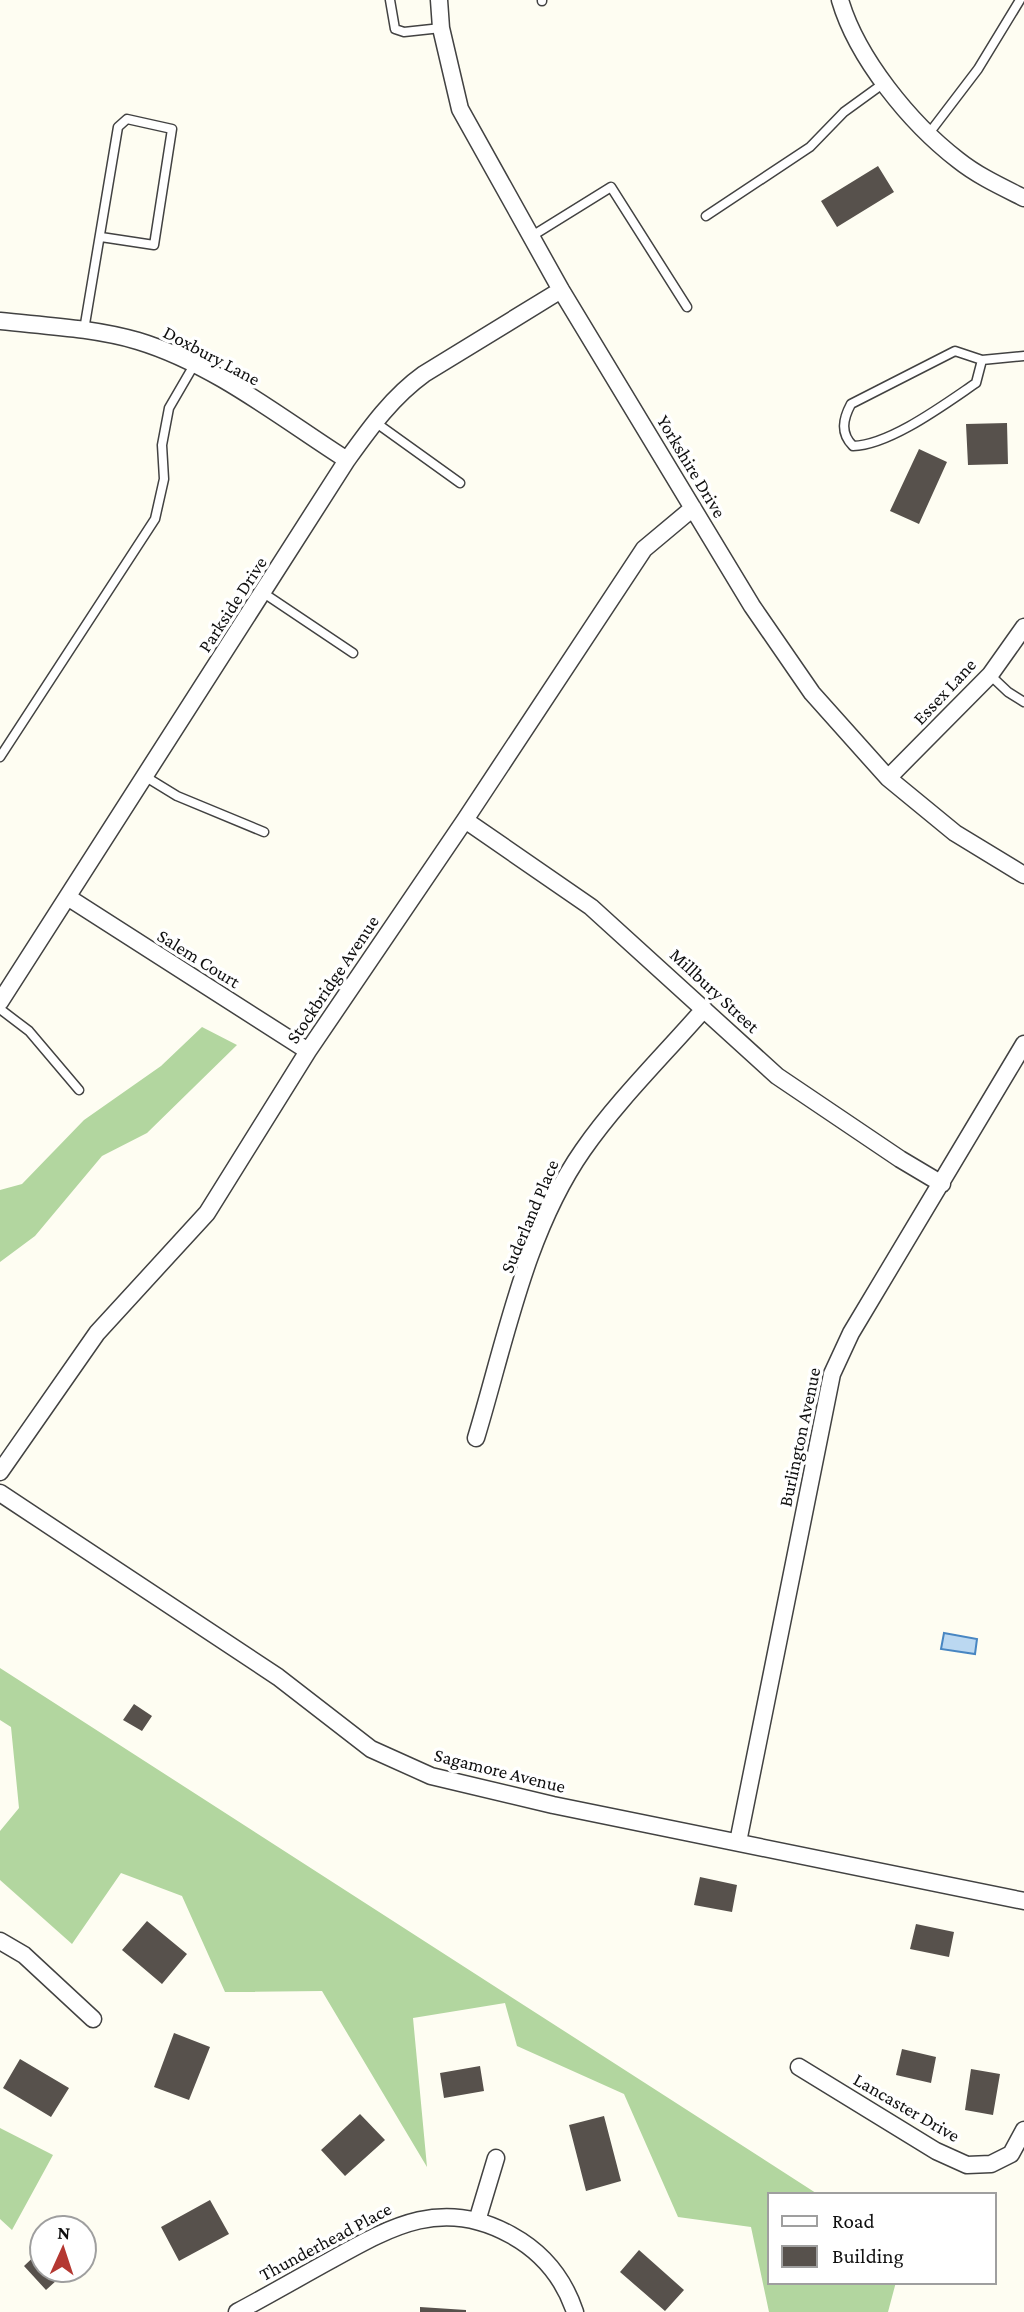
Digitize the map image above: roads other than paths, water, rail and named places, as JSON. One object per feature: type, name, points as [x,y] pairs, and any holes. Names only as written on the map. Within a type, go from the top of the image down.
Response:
[{"type":"street","name":"Yorkshire Drive","points":[[439,0],[441,27],[460,109],[561,290],[752,606],[812,693],[888,778],[955,833],[1024,875]]},
{"type":"street","points":[[840,0],[872,67],[884,83],[958,160],[1024,198]]},
{"type":"street","name":"Parkside Drive","points":[[0,1002],[265,594],[347,460],[375,422],[403,390],[424,374],[561,290]]},
{"type":"street","name":"Doxbury Lane","points":[[0,321],[84,330],[141,342],[194,365],[347,460]]},
{"type":"street","name":"Stockbridge Avenue","points":[[0,1472],[97,1333],[207,1213],[308,1051],[644,549],[693,508]]},
{"type":"street","name":"Essex Lane","points":[[888,778],[990,675],[1024,627]]},
{"type":"street","name":"Millbury Street","points":[[465,820],[591,907],[778,1076],[900,1159],[942,1184]]},
{"type":"street","name":"Salem Court","points":[[69,898],[308,1051]]},
{"type":"street","name":"Suderland Place","points":[[476,1438],[531,1255],[558,1194],[581,1152],[615,1108],[704,1009]]},
{"type":"street","name":"Burlington Avenue","points":[[737,1842],[832,1374],[851,1334],[1024,1044]]},
{"type":"street","name":"Sagamore Avenue","points":[[0,1493],[278,1678],[371,1749],[431,1776],[553,1805],[1024,1901]]},
{"type":"street","points":[[0,1941],[24,1955],[93,2019]]},
{"type":"street","name":"Lancaster Drive","points":[[799,2067],[936,2151],[967,2165],[991,2164],[1011,2154],[1024,2130]]},
{"type":"street","points":[[477,2221],[496,2158]]},
{"type":"street","name":"Thunderhead Place","points":[[237,2312],[386,2229],[435,2217],[477,2221],[501,2230],[543,2259],[558,2277],[575,2312]]},
{"type":"lane","points":[[390,0],[395,29],[404,32],[441,27]]},
{"type":"lane","points":[[930,132],[971,80],[1020,0]]},
{"type":"lane","points":[[706,216],[810,147],[844,112],[884,83]]},
{"type":"lane","points":[[84,330],[118,127],[127,119],[172,129],[154,245],[101,237]]},
{"type":"lane","points":[[532,236],[611,187],[687,307]]},
{"type":"lane","points":[[982,360],[976,383],[936,409],[873,444],[853,446],[846,440],[844,417],[851,404],[955,351],[982,360],[1024,356]]},
{"type":"lane","points":[[0,757],[155,519],[164,479],[162,445],[169,408],[194,365]]},
{"type":"lane","points":[[375,422],[460,483]]},
{"type":"lane","points":[[265,594],[353,653]]},
{"type":"lane","points":[[990,675],[1008,692],[1024,702]]},
{"type":"lane","points":[[146,777],[177,796],[264,832]]},
{"type":"lane","points":[[0,1009],[29,1031],[79,1090]]},
{"type":"water","points":[[944,1633],[977,1639],[975,1654],[941,1649]]}]
